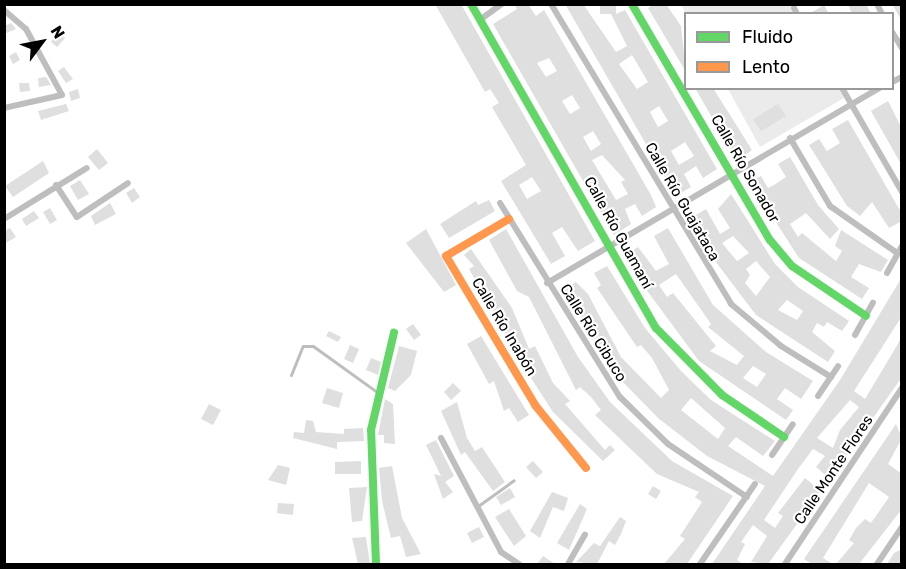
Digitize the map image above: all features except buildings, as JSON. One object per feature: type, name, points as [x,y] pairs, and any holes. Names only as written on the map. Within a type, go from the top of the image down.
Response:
[{"type":"street","name":"Calle Río Guamaní","points":[[471,4],[669,346],[722,395],[784,437]]},
{"type":"street","points":[[481,19],[502,4]]},
{"type":"street","name":"Calle Río Guajataca","points":[[551,4],[731,304],[781,346],[831,377]]},
{"type":"street","name":"Calle Río Sonador","points":[[633,6],[733,175],[792,266],[866,316]]},
{"type":"street","points":[[4,10],[26,29],[62,95],[4,108]]},
{"type":"street","points":[[894,35],[902,48]]},
{"type":"street","points":[[843,90],[902,192]]},
{"type":"street","points":[[547,283],[674,212],[790,138],[876,90]]},
{"type":"street","points":[[790,138],[830,206],[897,253]]},
{"type":"street","points":[[4,219],[87,168]]},
{"type":"street","points":[[56,185],[77,217],[128,183]]},
{"type":"street","name":"Calle Río Cibuco","points":[[500,203],[547,283],[620,398],[668,444],[747,497]]},
{"type":"street","name":"Calle Río Inabón","points":[[509,219],[446,256],[535,405],[586,468]]},
{"type":"street","points":[[887,273],[902,246]]},
{"type":"street","points":[[855,335],[873,303]]},
{"type":"street","points":[[376,564],[371,430],[377,392],[391,364],[394,333]]},
{"type":"street","points":[[818,396],[838,366]]},
{"type":"street","name":"Calle Monte Flores","points":[[787,562],[902,388]]},
{"type":"street","points":[[772,455],[793,424]]},
{"type":"street","points":[[441,438],[501,552],[519,564]]},
{"type":"street","points":[[700,564],[755,484]]},
{"type":"street","points":[[877,564],[902,527]]},
{"type":"street","points":[[568,564],[585,535]]},
{"type":"street","points":[[787,562],[796,564]]},
{"type":"lane","points":[[291,375],[303,346],[313,346],[377,392]]},
{"type":"lane","points":[[476,507],[514,480]]},
{"type":"shaded area","points":[[681,5],[789,5],[793,12],[685,12]]},
{"type":"shaded area","points":[[729,90],[840,90],[844,98],[760,147]]},
{"type":"traffic: fast","points":[[471,4],[656,328],[722,395],[784,437]]},
{"type":"traffic: fast","points":[[633,6],[770,240],[792,266],[866,316]]},
{"type":"traffic: fast","points":[[376,564],[371,430],[394,333]]},
{"type":"traffic: slow","points":[[509,219],[446,256],[535,405],[586,468]]}]
